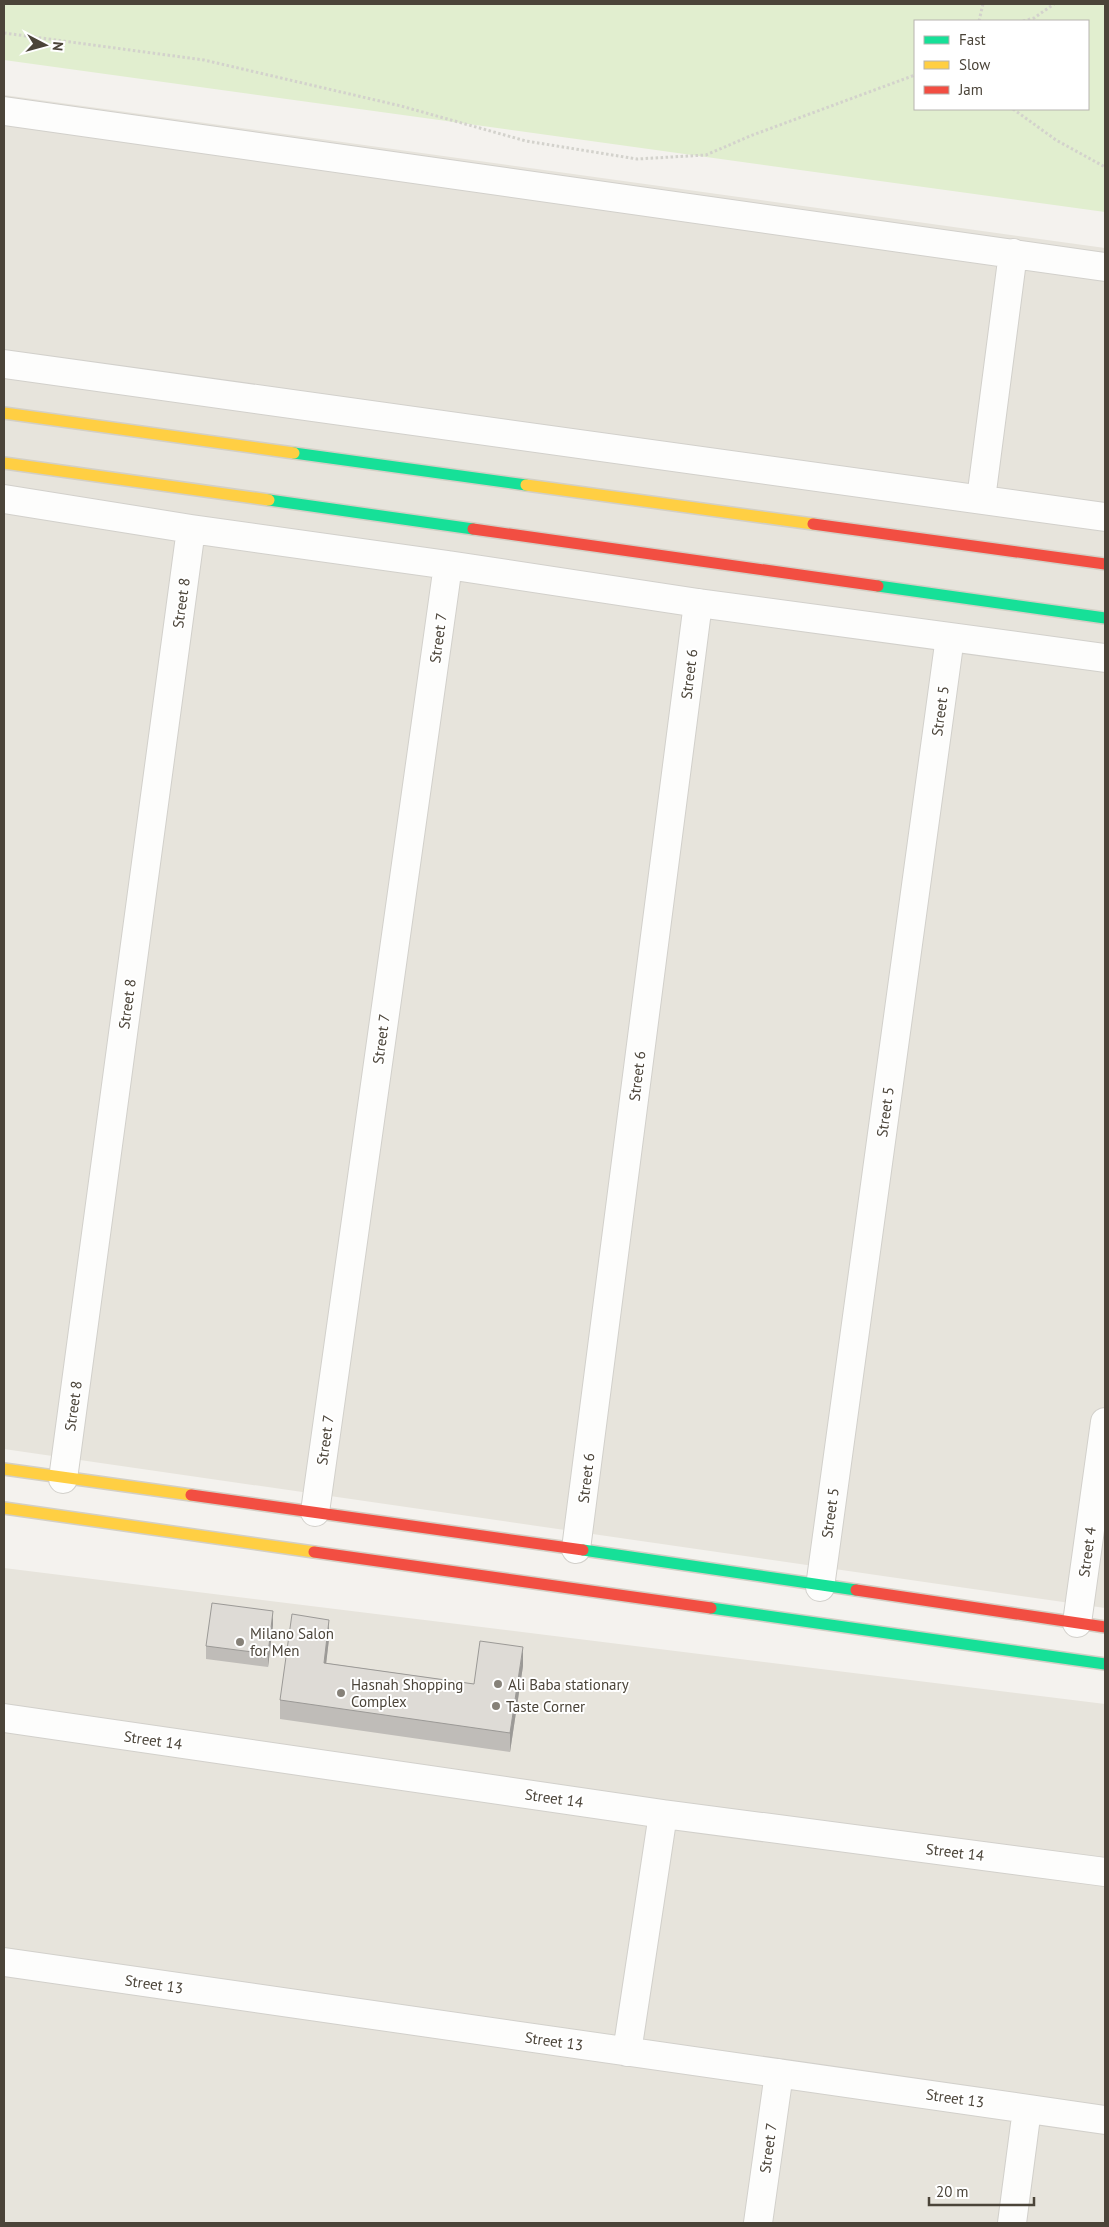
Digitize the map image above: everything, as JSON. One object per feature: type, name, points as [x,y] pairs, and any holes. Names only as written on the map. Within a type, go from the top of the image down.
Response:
[{"type":"street","points":[[4,112],[1105,267]]},
{"type":"street","points":[[981,500],[1013,253]]},
{"type":"street","points":[[4,364],[1105,517]]},
{"type":"street","points":[[4,413],[1105,564]]},
{"type":"street","points":[[4,463],[1105,618]]},
{"type":"street","points":[[4,499],[191,529],[698,603],[1105,658]]},
{"type":"street","name":"Street 8","points":[[63,1479],[191,529]]},
{"type":"street","name":"Street 7","points":[[315,1512],[448,565]]},
{"type":"street","name":"Street 6","points":[[576,1549],[698,603]]},
{"type":"street","name":"Street 5","points":[[820,1586],[950,637]]},
{"type":"street","name":"Street 4","points":[[1077,1623],[1105,1422]]},
{"type":"street","points":[[4,1469],[63,1479],[576,1549],[636,1563],[820,1586],[1105,1627]]},
{"type":"street","points":[[4,1508],[632,1592],[1105,1664]]},
{"type":"street","name":"Street 14","points":[[4,1718],[664,1814],[1105,1872]]},
{"type":"street","points":[[627,2052],[664,1814]]},
{"type":"street","name":"Street 13","points":[[4,1962],[1105,2120]]},
{"type":"street","name":"Street 7","points":[[758,2223],[779,2073]]},
{"type":"street","points":[[1012,2223],[1027,2109]]},
{"type":"path","points":[[979,20],[983,4]]},
{"type":"path","points":[[1027,20],[1034,18],[1054,4]]},
{"type":"path","points":[[4,33],[204,60],[401,106],[526,140],[637,159],[706,155],[750,136],[914,75]]},
{"type":"path","points":[[1014,110],[1056,140],[1105,167]]},
{"type":"shaded area","points":[[4,95],[1105,248],[1105,1608],[4,1449]]},
{"type":"shaded area","points":[[4,1568],[1105,1704],[1105,2223],[4,2223]]},
{"type":"green space","points":[[4,4],[1105,4],[1105,212],[4,60]]},
{"type":"building","name":"Milano Salon for Men","points":[[212,1603],[273,1611],[268,1654],[206,1646]]},
{"type":"building","name":"Hasnah Shopping Complex","points":[[292,1614],[329,1620],[324,1663],[474,1684],[480,1641],[523,1647],[510,1733],[280,1700]]},
{"type":"traffic: fast","points":[[294,453],[526,485]]},
{"type":"traffic: fast","points":[[269,500],[473,529]]},
{"type":"traffic: fast","points":[[878,586],[1105,618]]},
{"type":"traffic: fast","points":[[583,1550],[856,1590]]},
{"type":"traffic: fast","points":[[711,1608],[1105,1664]]},
{"type":"traffic: slow","points":[[4,413],[294,453]]},
{"type":"traffic: slow","points":[[4,463],[269,500]]},
{"type":"traffic: slow","points":[[526,485],[813,524]]},
{"type":"traffic: slow","points":[[4,1469],[191,1495]]},
{"type":"traffic: slow","points":[[4,1508],[314,1552]]},
{"type":"traffic: jam","points":[[813,524],[1105,564]]},
{"type":"traffic: jam","points":[[473,529],[878,586]]},
{"type":"traffic: jam","points":[[191,1495],[583,1550]]},
{"type":"traffic: jam","points":[[314,1552],[711,1608]]},
{"type":"traffic: jam","points":[[856,1590],[1105,1627]]},
{"type":"place","name":"Milano Salon for Men","points":[[240,1642]]},
{"type":"place","name":"Ali Baba stationary","points":[[498,1684]]},
{"type":"place","name":"Hasnah Shopping Complex","points":[[341,1693]]},
{"type":"place","name":"Taste Corner","points":[[496,1706]]}]
